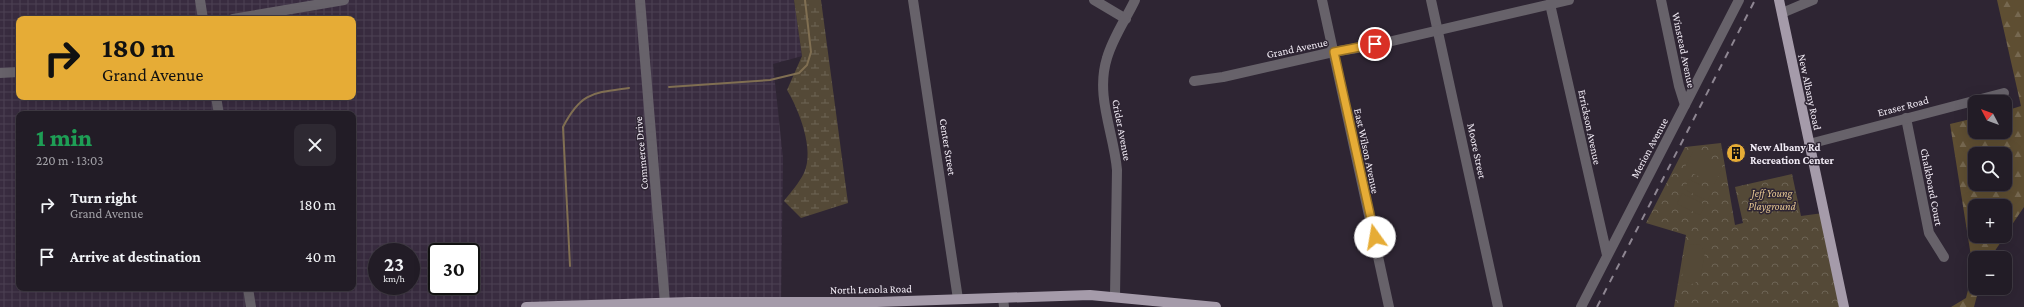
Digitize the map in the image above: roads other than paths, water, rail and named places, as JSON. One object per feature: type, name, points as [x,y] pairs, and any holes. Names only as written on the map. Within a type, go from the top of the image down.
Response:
[{"type":"main road","name":"New Albany Road","points":[[1779,0],[1808,144],[1844,307]]},
{"type":"main road","name":"North Lenola Road","points":[[526,307],[666,303],[877,302],[958,299],[1003,302],[1062,295],[1115,296],[1211,307]]},
{"type":"street","points":[[200,0],[203,16]]},
{"type":"street","points":[[251,16],[344,0]]},
{"type":"street","name":"Commerce Drive","points":[[640,0],[666,303]]},
{"type":"street","name":"Center Street","points":[[913,0],[958,299]]},
{"type":"street","points":[[1094,0],[1126,19]]},
{"type":"street","name":"Crider Avenue","points":[[1115,296],[1117,170],[1102,87],[1106,59],[1135,0]]},
{"type":"street","name":"East Wilson Avenue","points":[[1322,0],[1389,307]]},
{"type":"street","name":"Moore Street","points":[[1431,0],[1498,307]]},
{"type":"street","name":"Grand Avenue","points":[[1194,81],[1223,77],[1569,0]]},
{"type":"street","name":"Winstead Avenue","points":[[1661,0],[1679,86],[1685,105]]},
{"type":"street","name":"Merion Avenue","points":[[1581,307],[1739,0]]},
{"type":"street","points":[[1782,13],[1813,0]]},
{"type":"street","name":"Errickson Avenue","points":[[1550,4],[1607,255]]},
{"type":"street","points":[[0,73],[16,72]]},
{"type":"street","name":"Eraser Road","points":[[1808,144],[2004,93]]},
{"type":"street","points":[[217,100],[218,111]]},
{"type":"street","name":"Chalkboard Court","points":[[1906,118],[1929,233],[1944,257]]},
{"type":"street","points":[[248,291],[251,307]]},
{"type":"waterway","points":[[669,87],[770,80],[799,73],[807,65],[811,52],[805,0]]},
{"type":"waterway","points":[[570,266],[563,127],[576,107],[589,96],[606,91],[629,88]]},
{"type":"railway","points":[[1597,307],[1755,0]]},
{"type":"place","name":"New Albany Rd Recreation Center","points":[[1736,153]]},
{"type":"park label","name":"Jeff Young Playground","points":[[1772,199]]}]
